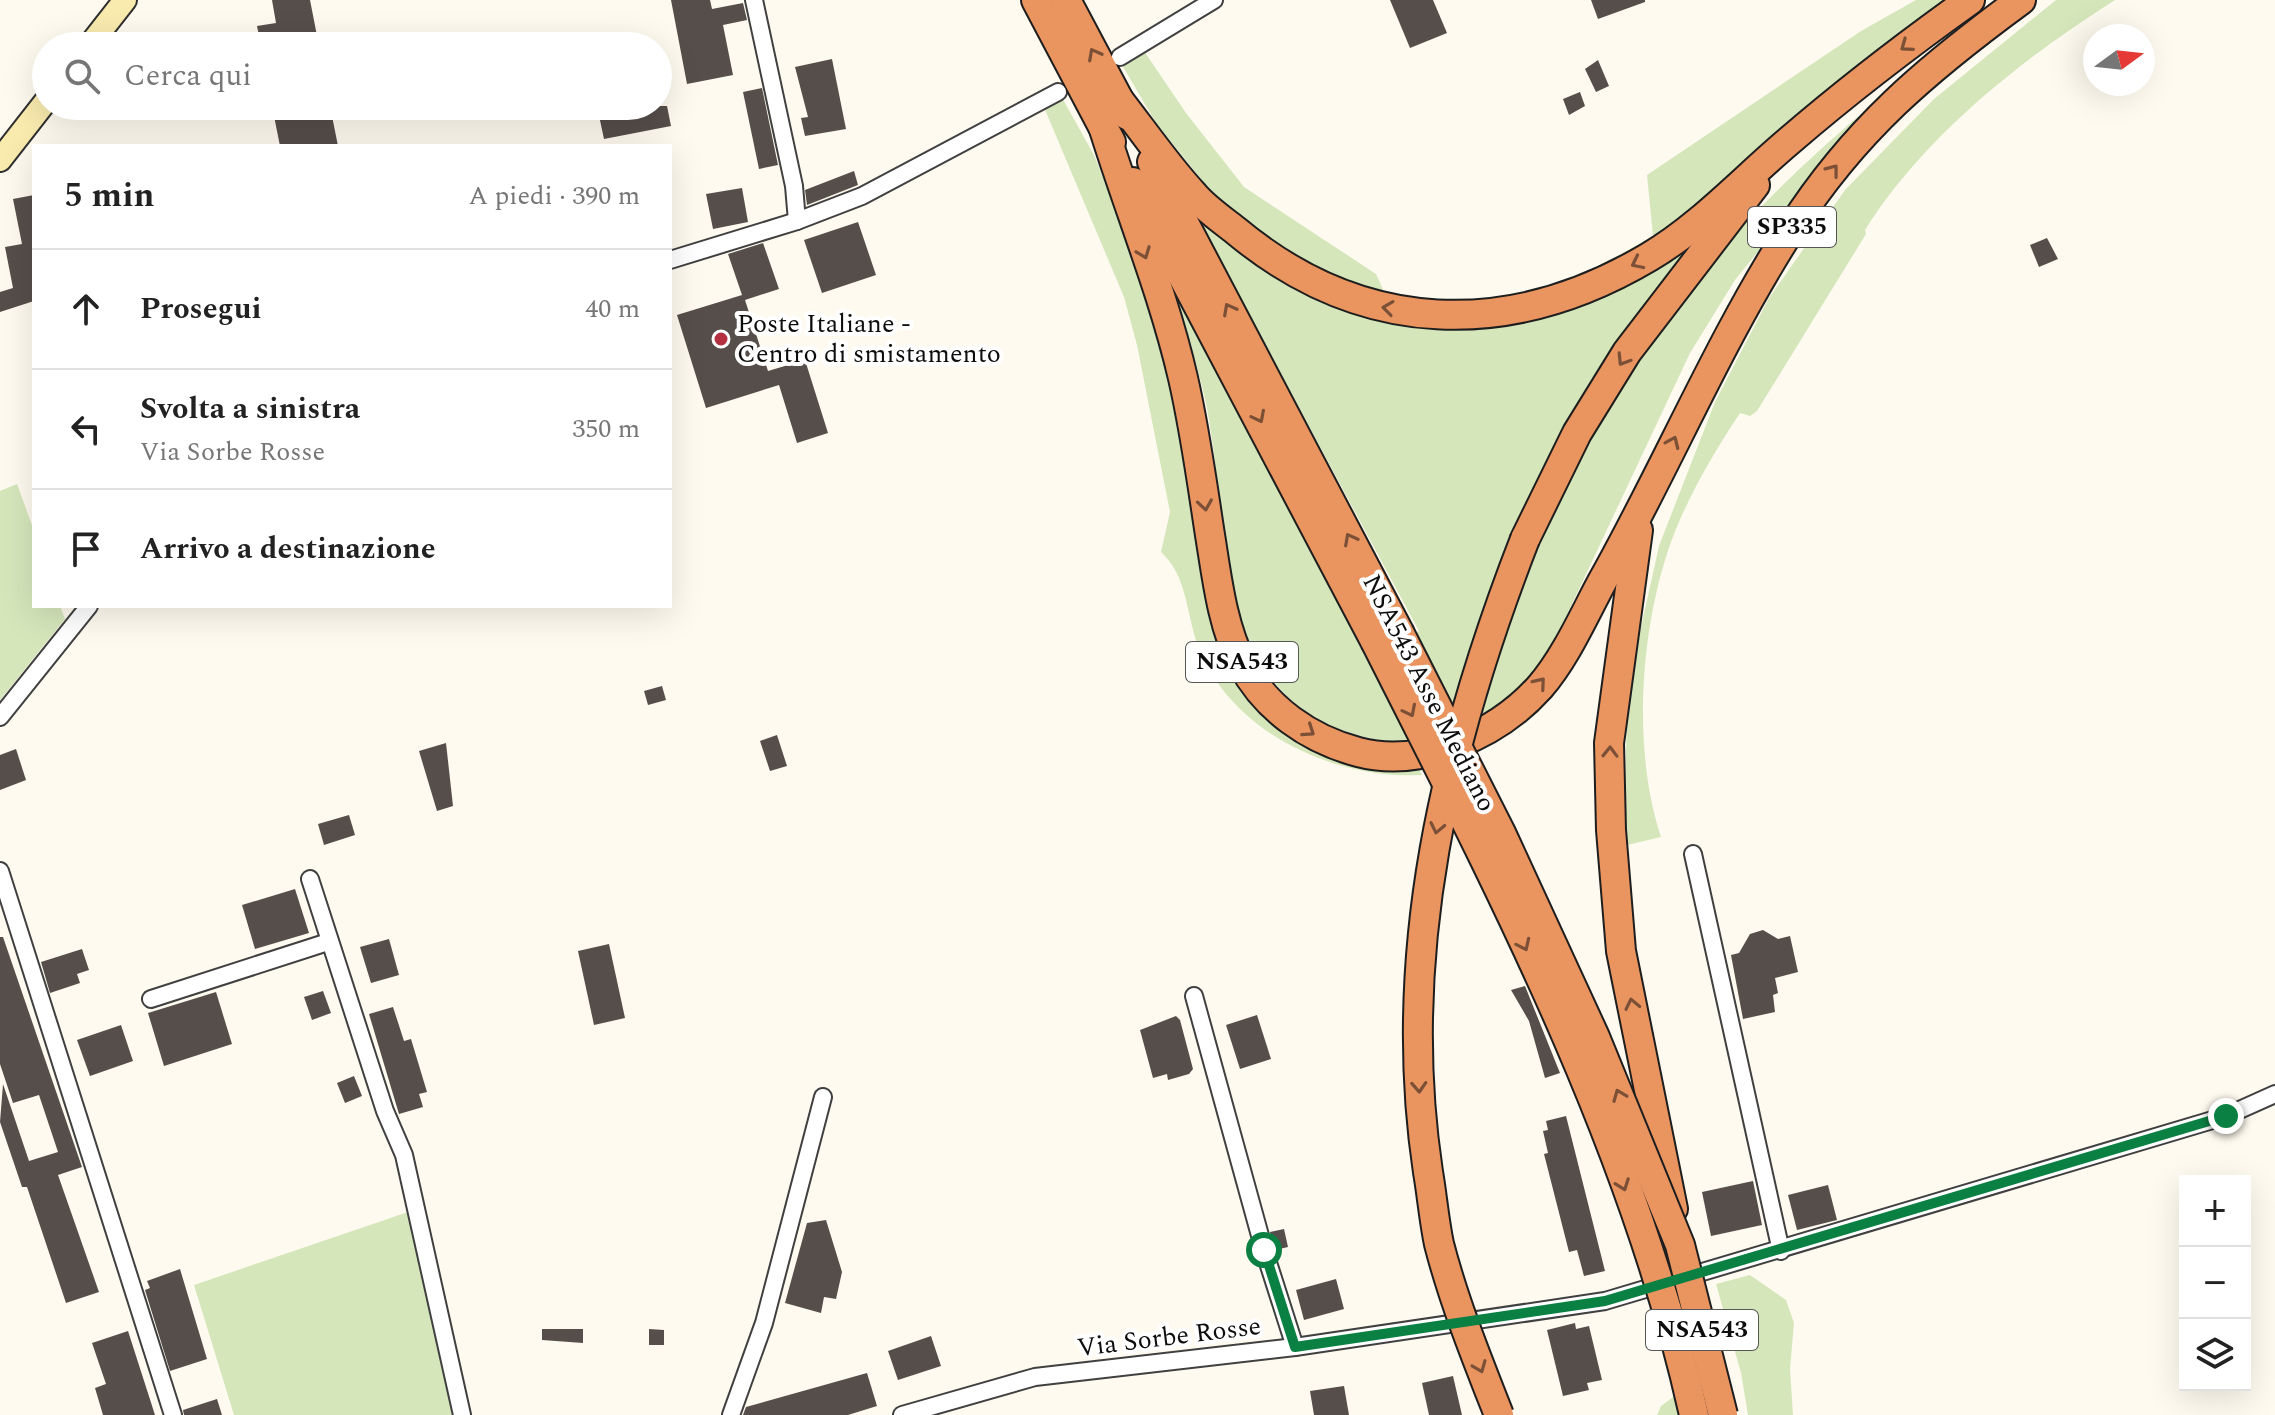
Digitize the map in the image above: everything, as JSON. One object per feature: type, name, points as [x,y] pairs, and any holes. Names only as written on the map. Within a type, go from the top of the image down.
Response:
[{"type":"highway","name":"NSA543 Asse Mediano","points":[[1036,0],[1387,637],[1501,833],[1595,1037],[1680,1245],[1723,1415]]},
{"type":"highway","name":"NSA543 Asse Mediano","points":[[1066,0],[1387,637],[1593,1105],[1652,1263],[1694,1415]]},
{"type":"highway","name":"SP335","points":[[1711,224],[1790,140],[1869,72],[1970,0]]},
{"type":"highway","name":"SP335","points":[[1641,513],[1681,424],[1790,230],[1832,169],[1935,63],[2021,0]]},
{"type":"highway","name":"NSA543","points":[[1119,100],[1195,197],[1258,249],[1319,286],[1373,305],[1446,316],[1513,312],[1573,295],[1711,224]]},
{"type":"highway","name":"NSA543","points":[[1103,126],[1132,222],[1163,302],[1184,380],[1225,617],[1242,662],[1269,704],[1326,743],[1378,757],[1434,752],[1493,727],[1540,686],[1641,513]]},
{"type":"highway","points":[[1499,1415],[1469,1340],[1439,1242],[1425,1150],[1417,1003],[1424,904],[1437,827],[1495,616],[1525,539],[1577,433],[1711,224]]},
{"type":"highway","name":"NSA543","points":[[1641,513],[1609,743],[1611,830],[1621,951],[1680,1245]]},
{"type":"street","points":[[100,32],[125,0]]},
{"type":"street","points":[[754,0],[794,186],[797,221]]},
{"type":"street","points":[[1120,57],[1214,0]]},
{"type":"street","points":[[672,259],[797,221],[862,196],[1058,92]]},
{"type":"street","points":[[0,160],[32,119]]},
{"type":"street","points":[[0,717],[87,608]]},
{"type":"street","points":[[1693,854],[1781,1251]]},
{"type":"street","points":[[0,871],[173,1415]]},
{"type":"street","points":[[310,879],[385,1111],[404,1155],[462,1415]]},
{"type":"street","points":[[151,999],[328,942]]},
{"type":"street","points":[[1194,996],[1264,1250],[1295,1347]]},
{"type":"street","name":"Via Sorbe Rosse","points":[[902,1415],[1035,1377],[1295,1347],[1605,1301],[2226,1116],[2275,1094]]},
{"type":"street","points":[[731,1415],[764,1323],[823,1097]]},
{"type":"green space","points":[[1916,0],[1960,0],[1664,230],[1701,274],[1764,204],[1831,140],[1976,22],[1799,201],[1735,280],[1690,353],[1557,636],[1520,690],[1469,725],[1430,740],[1411,743],[1394,743],[1334,727],[1291,700],[1261,663],[1241,619],[1229,570],[1207,408],[1172,291],[1178,289],[1368,662],[1419,631],[1196,211],[1281,278],[1328,302],[1381,320],[1331,278],[1305,264],[1221,204],[1156,123],[1122,65],[1144,51],[1186,113],[1244,187],[1376,274],[1385,294],[1425,299],[1494,298],[1525,293],[1586,272],[1653,236],[1647,175],[1861,31]]},
{"type":"green space","points":[[2056,0],[2115,0],[2011,74],[1946,131],[1916,163],[1865,230],[1866,234],[1757,411],[1750,416],[1740,413],[1693,492],[1660,576],[1647,651],[1643,728],[1652,803],[1661,837],[1623,846],[1628,686],[1659,546],[1715,402],[1769,298],[1845,190],[1934,99]]},
{"type":"green space","points":[[1061,96],[1094,155],[1150,293],[1262,707],[1415,763],[1422,775],[1354,769],[1320,759],[1288,744],[1258,725],[1233,701],[1212,674],[1197,643],[1181,583],[1170,561],[1161,552],[1170,512],[1137,345],[1124,297],[1043,105]]},
{"type":"green space","points":[[17,484],[32,525],[32,608],[61,608],[65,619],[0,700],[0,491]]},
{"type":"green space","points":[[408,1212],[452,1415],[234,1415],[194,1285]]},
{"type":"green space","points":[[1750,1275],[1786,1300],[1794,1323],[1790,1369],[1793,1415],[1748,1415],[1741,1373],[1716,1284]]},
{"type":"green space","points":[[1676,1395],[1681,1415],[1657,1415],[1661,1406]]},
{"type":"building","points":[[272,0],[310,0],[316,32],[258,32],[257,26],[276,23]]},
{"type":"building","points":[[671,0],[710,0],[712,9],[743,3],[747,20],[723,25],[733,75],[687,84]]},
{"type":"building","points":[[1390,0],[1433,0],[1447,33],[1410,48]]},
{"type":"building","points":[[1591,0],[1645,0],[1645,2],[1598,19]]},
{"type":"building","points":[[832,59],[846,129],[805,136],[801,118],[808,117],[795,67]]},
{"type":"building","points":[[1598,60],[1609,86],[1596,92],[1585,69]]},
{"type":"building","points":[[762,88],[778,165],[759,169],[743,92]]},
{"type":"building","points":[[1580,92],[1585,106],[1569,115],[1563,99]]},
{"type":"building","points":[[275,120],[333,120],[338,144],[280,144]]},
{"type":"building","points":[[600,120],[670,120],[671,126],[604,139]]},
{"type":"building","points":[[854,171],[858,185],[807,205],[805,190]]},
{"type":"building","points":[[742,188],[748,222],[713,229],[706,194]]},
{"type":"building","points":[[32,195],[32,302],[0,312],[0,292],[13,288],[5,247],[22,244],[13,199]]},
{"type":"building","points":[[858,222],[876,275],[822,293],[804,240]]},
{"type":"building","points":[[2047,238],[2058,259],[2039,267],[2030,245]]},
{"type":"building","points":[[763,243],[779,289],[745,300],[768,371],[805,360],[828,433],[797,443],[779,385],[706,408],[677,315],[742,295],[728,254]]},
{"type":"building","points":[[662,686],[666,700],[648,705],[644,691]]},
{"type":"building","points":[[777,735],[787,766],[770,771],[760,741]]},
{"type":"building","points":[[446,743],[453,806],[437,811],[419,751]]},
{"type":"building","points":[[16,749],[26,780],[0,790],[0,755]]},
{"type":"building","points":[[349,815],[355,835],[324,845],[318,824]]},
{"type":"building","points":[[295,889],[309,933],[255,949],[242,905]]},
{"type":"building","points":[[1763,930],[1778,939],[1790,936],[1798,972],[1775,978],[1778,993],[1773,995],[1775,1012],[1743,1019],[1731,955],[1739,953],[1750,934]]},
{"type":"building","points":[[0,937],[3,937],[82,1167],[58,1175],[99,1292],[66,1303],[27,1187],[22,1187],[0,1122],[3,1084],[29,1161],[58,1152],[39,1095],[13,1103],[0,1064]]},
{"type":"building","points":[[389,939],[399,975],[371,983],[360,947]]},
{"type":"building","points":[[609,944],[625,1018],[594,1025],[578,951]]},
{"type":"building","points":[[82,949],[89,970],[77,974],[80,983],[50,993],[41,962]]},
{"type":"building","points":[[1525,986],[1560,1073],[1545,1078],[1529,1021],[1511,990]]},
{"type":"building","points":[[323,991],[331,1013],[312,1020],[304,997]]},
{"type":"building","points":[[216,992],[232,1044],[164,1066],[148,1013]]},
{"type":"building","points":[[393,1007],[404,1041],[411,1039],[427,1092],[419,1094],[423,1107],[399,1114],[369,1014]]},
{"type":"building","points":[[1257,1015],[1271,1059],[1240,1069],[1226,1025]]},
{"type":"building","points":[[1176,1016],[1180,1020],[1193,1069],[1189,1074],[1168,1080],[1167,1074],[1153,1078],[1140,1030]]},
{"type":"building","points":[[121,1025],[133,1061],[90,1076],[77,1040]]},
{"type":"building","points":[[354,1076],[362,1096],[345,1103],[337,1083]]},
{"type":"building","points":[[1566,1116],[1605,1271],[1584,1276],[1577,1250],[1569,1252],[1544,1154],[1548,1153],[1543,1131],[1548,1130],[1546,1121]]},
{"type":"building","points":[[1753,1181],[1762,1225],[1711,1236],[1702,1192]]},
{"type":"building","points":[[1828,1185],[1837,1220],[1797,1230],[1788,1195]]},
{"type":"building","points":[[826,1220],[842,1272],[836,1299],[824,1297],[821,1313],[785,1303],[807,1223]]},
{"type":"building","points":[[1284,1229],[1288,1247],[1275,1250],[1270,1232]]},
{"type":"building","points":[[180,1269],[207,1359],[170,1371],[145,1290],[150,1288],[147,1281]]},
{"type":"building","points":[[1336,1279],[1344,1309],[1304,1320],[1296,1290]]},
{"type":"building","points":[[1575,1323],[1576,1329],[1589,1326],[1602,1380],[1587,1383],[1589,1390],[1563,1396],[1547,1330]]},
{"type":"building","points":[[542,1329],[583,1329],[583,1343],[542,1340]]},
{"type":"building","points":[[649,1329],[664,1330],[664,1345],[649,1345]]},
{"type":"building","points":[[128,1331],[155,1415],[103,1415],[95,1388],[106,1384],[92,1343]]},
{"type":"building","points":[[931,1336],[941,1366],[898,1380],[888,1351]]},
{"type":"building","points":[[867,1373],[877,1406],[848,1415],[743,1415],[746,1407]]},
{"type":"building","points":[[1453,1376],[1462,1415],[1429,1415],[1422,1383]]},
{"type":"building","points":[[1344,1386],[1349,1415],[1314,1415],[1310,1391]]},
{"type":"building","points":[[217,1399],[222,1415],[184,1415],[183,1410]]},
{"type":"place","name":"Poste Italiane - Centro di smistamento","points":[[721,339]]},
{"type":"route","points":[[1264,1250],[1295,1347],[1605,1301],[2226,1116]]}]
